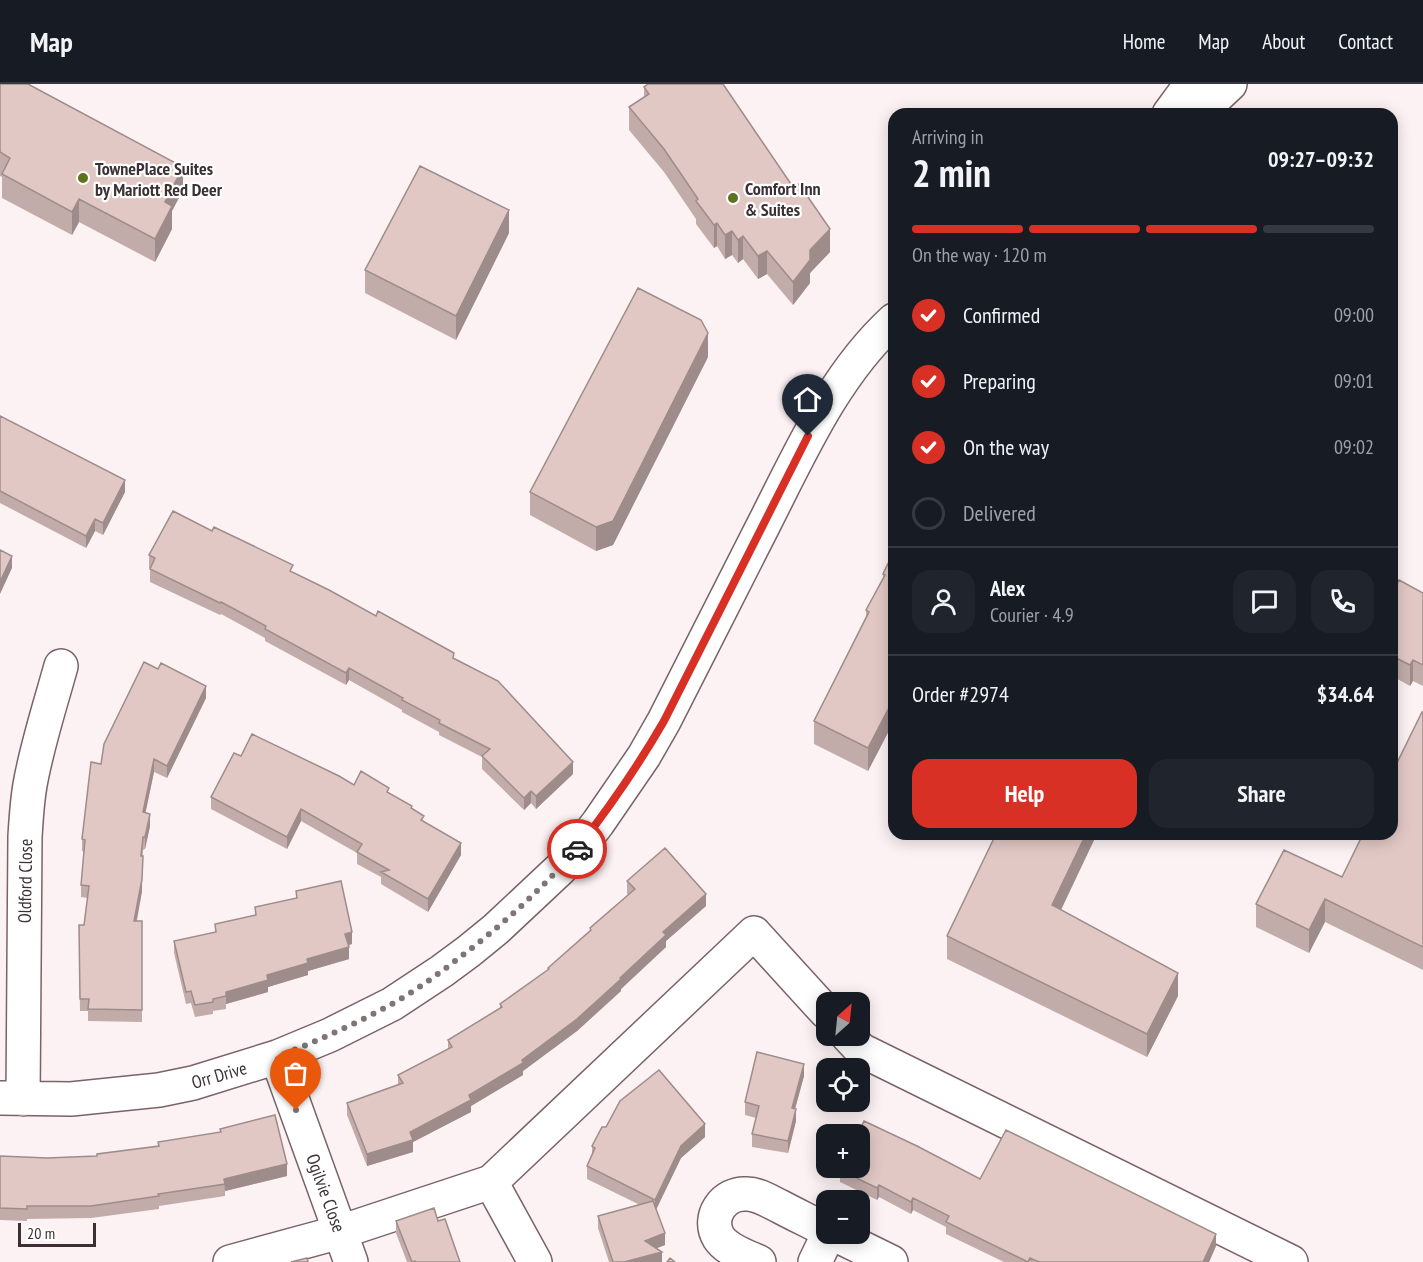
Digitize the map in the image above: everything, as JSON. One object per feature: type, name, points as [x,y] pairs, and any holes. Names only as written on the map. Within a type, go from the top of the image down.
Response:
[{"type":"street","points":[[1173,108],[1191,84]]},
{"type":"street","points":[[1204,108],[1230,84]]},
{"type":"street","name":"Orr Drive","points":[[11,1099],[70,1099],[159,1090],[193,1083],[277,1057],[330,1035],[392,1004],[442,971],[496,929],[577,850],[644,756],[664,721],[808,436],[851,369],[888,326]]},
{"type":"street","name":"Oldford Close","points":[[11,1099],[27,809],[30,784],[43,728],[61,666]]},
{"type":"street","points":[[230,1262],[345,1247],[491,1182],[754,933],[816,1001]]},
{"type":"street","points":[[858,1046],[861,1050],[1291,1262]]},
{"type":"street","name":"Ogilvie Close","points":[[277,1057],[345,1247]]},
{"type":"street","points":[[491,1182],[535,1262]]},
{"type":"street","points":[[759,1262],[728,1247],[719,1238],[715,1227],[715,1216],[728,1198],[737,1193],[755,1194],[816,1225]]},
{"type":"street","points":[[815,1262],[823,1244]]},
{"type":"street","points":[[854,1244],[891,1262]]},
{"type":"building","name":"TownePlace Suites by Mariott Red Deer","points":[[0,84],[28,84],[183,167],[165,202],[172,206],[155,239],[79,199],[72,212],[2,174],[10,158],[0,152]]},
{"type":"building","name":"Comfort Inn & Suites","points":[[648,84],[723,84],[793,187],[799,184],[830,229],[810,250],[810,260],[793,282],[767,251],[758,256],[743,236],[738,240],[732,231],[725,235],[717,223],[714,225],[696,201],[698,199],[664,149],[629,107],[649,94],[644,87]]},
{"type":"building","points":[[420,166],[509,210],[456,316],[365,270]]},
{"type":"building","points":[[638,288],[701,320],[708,333],[613,521],[596,527],[530,492]]},
{"type":"building","points":[[0,416],[125,480],[103,523],[95,519],[86,536],[0,491]]},
{"type":"building","points":[[173,511],[212,531],[214,527],[293,565],[290,571],[376,616],[378,611],[454,653],[453,658],[498,681],[573,762],[536,796],[531,791],[524,798],[482,756],[490,749],[439,723],[440,720],[349,668],[346,673],[221,602],[150,569],[155,558],[149,555]]},
{"type":"building","points":[[0,550],[12,556],[0,582]]},
{"type":"building","points":[[888,564],[888,710],[868,748],[814,721],[869,612],[866,610],[885,575],[883,574]]},
{"type":"building","points":[[1399,580],[1423,593],[1423,665],[1413,660],[1410,665],[1398,659]]},
{"type":"building","points":[[144,662],[158,669],[161,663],[206,686],[167,766],[154,759],[143,812],[150,814],[145,837],[143,837],[142,879],[134,921],[142,921],[142,1010],[88,1009],[89,999],[80,999],[79,925],[84,925],[89,886],[81,885],[85,840],[82,839],[91,762],[101,764],[104,744]]},
{"type":"building","points":[[1423,712],[1423,947],[1325,899],[1309,930],[1256,904],[1284,850],[1342,877],[1360,840],[1398,840],[1398,761]]},
{"type":"building","points":[[252,734],[354,785],[361,771],[389,788],[387,792],[412,806],[411,808],[424,816],[421,820],[461,843],[428,899],[381,872],[389,870],[357,852],[362,844],[301,809],[287,837],[211,797],[234,753],[241,756]]},
{"type":"building","points":[[993,840],[1083,840],[1052,905],[1178,973],[1147,1034],[947,936]]},
{"type":"building","points":[[665,848],[706,894],[663,932],[666,935],[621,979],[577,1019],[522,1060],[523,1063],[469,1095],[471,1100],[410,1132],[413,1140],[367,1154],[347,1103],[403,1083],[398,1075],[452,1047],[448,1040],[502,1007],[500,1004],[549,969],[591,930],[590,928],[635,889],[627,881]]},
{"type":"building","points":[[341,881],[352,932],[345,934],[349,947],[307,959],[308,963],[267,975],[268,980],[226,992],[226,996],[213,999],[213,1002],[195,1005],[191,991],[186,992],[174,941],[216,932],[215,924],[256,915],[255,907],[297,898],[296,891]]},
{"type":"building","points":[[757,1052],[804,1064],[792,1108],[796,1109],[788,1141],[752,1134],[759,1106],[745,1102]]},
{"type":"building","points":[[659,1070],[705,1124],[681,1146],[655,1200],[587,1166],[595,1148],[592,1146],[602,1127],[606,1127],[620,1101]]},
{"type":"building","points":[[275,1115],[287,1164],[224,1179],[225,1184],[158,1194],[159,1196],[91,1206],[0,1208],[0,1156],[47,1158],[97,1156],[97,1154],[159,1146],[158,1142],[221,1132],[220,1129]]},
{"type":"building","points":[[864,1121],[917,1146],[980,1179],[1006,1130],[1216,1234],[1203,1262],[1039,1262],[1030,1258],[1028,1262],[946,1222],[949,1216],[913,1198],[911,1202],[879,1185],[877,1188],[856,1178],[870,1178],[870,1124],[863,1124]]},
{"type":"building","points":[[653,1201],[665,1233],[645,1241],[662,1252],[624,1262],[613,1262],[598,1216]]},
{"type":"building","points":[[434,1208],[438,1221],[445,1219],[460,1262],[412,1262],[396,1221]]},
{"type":"building","points":[[307,1258],[308,1262],[291,1262]]},
{"type":"way so far","points":[[296,1110],[277,1057],[361,1021],[418,988],[496,929],[560,869],[577,849]]},
{"type":"place","name":"TownePlace Suites by Mariott Red Deer","points":[[83,178]]},
{"type":"place","name":"Comfort Inn & Suites","points":[[733,198]]},
{"type":"route","points":[[577,849],[619,793],[664,721],[808,436]]}]
